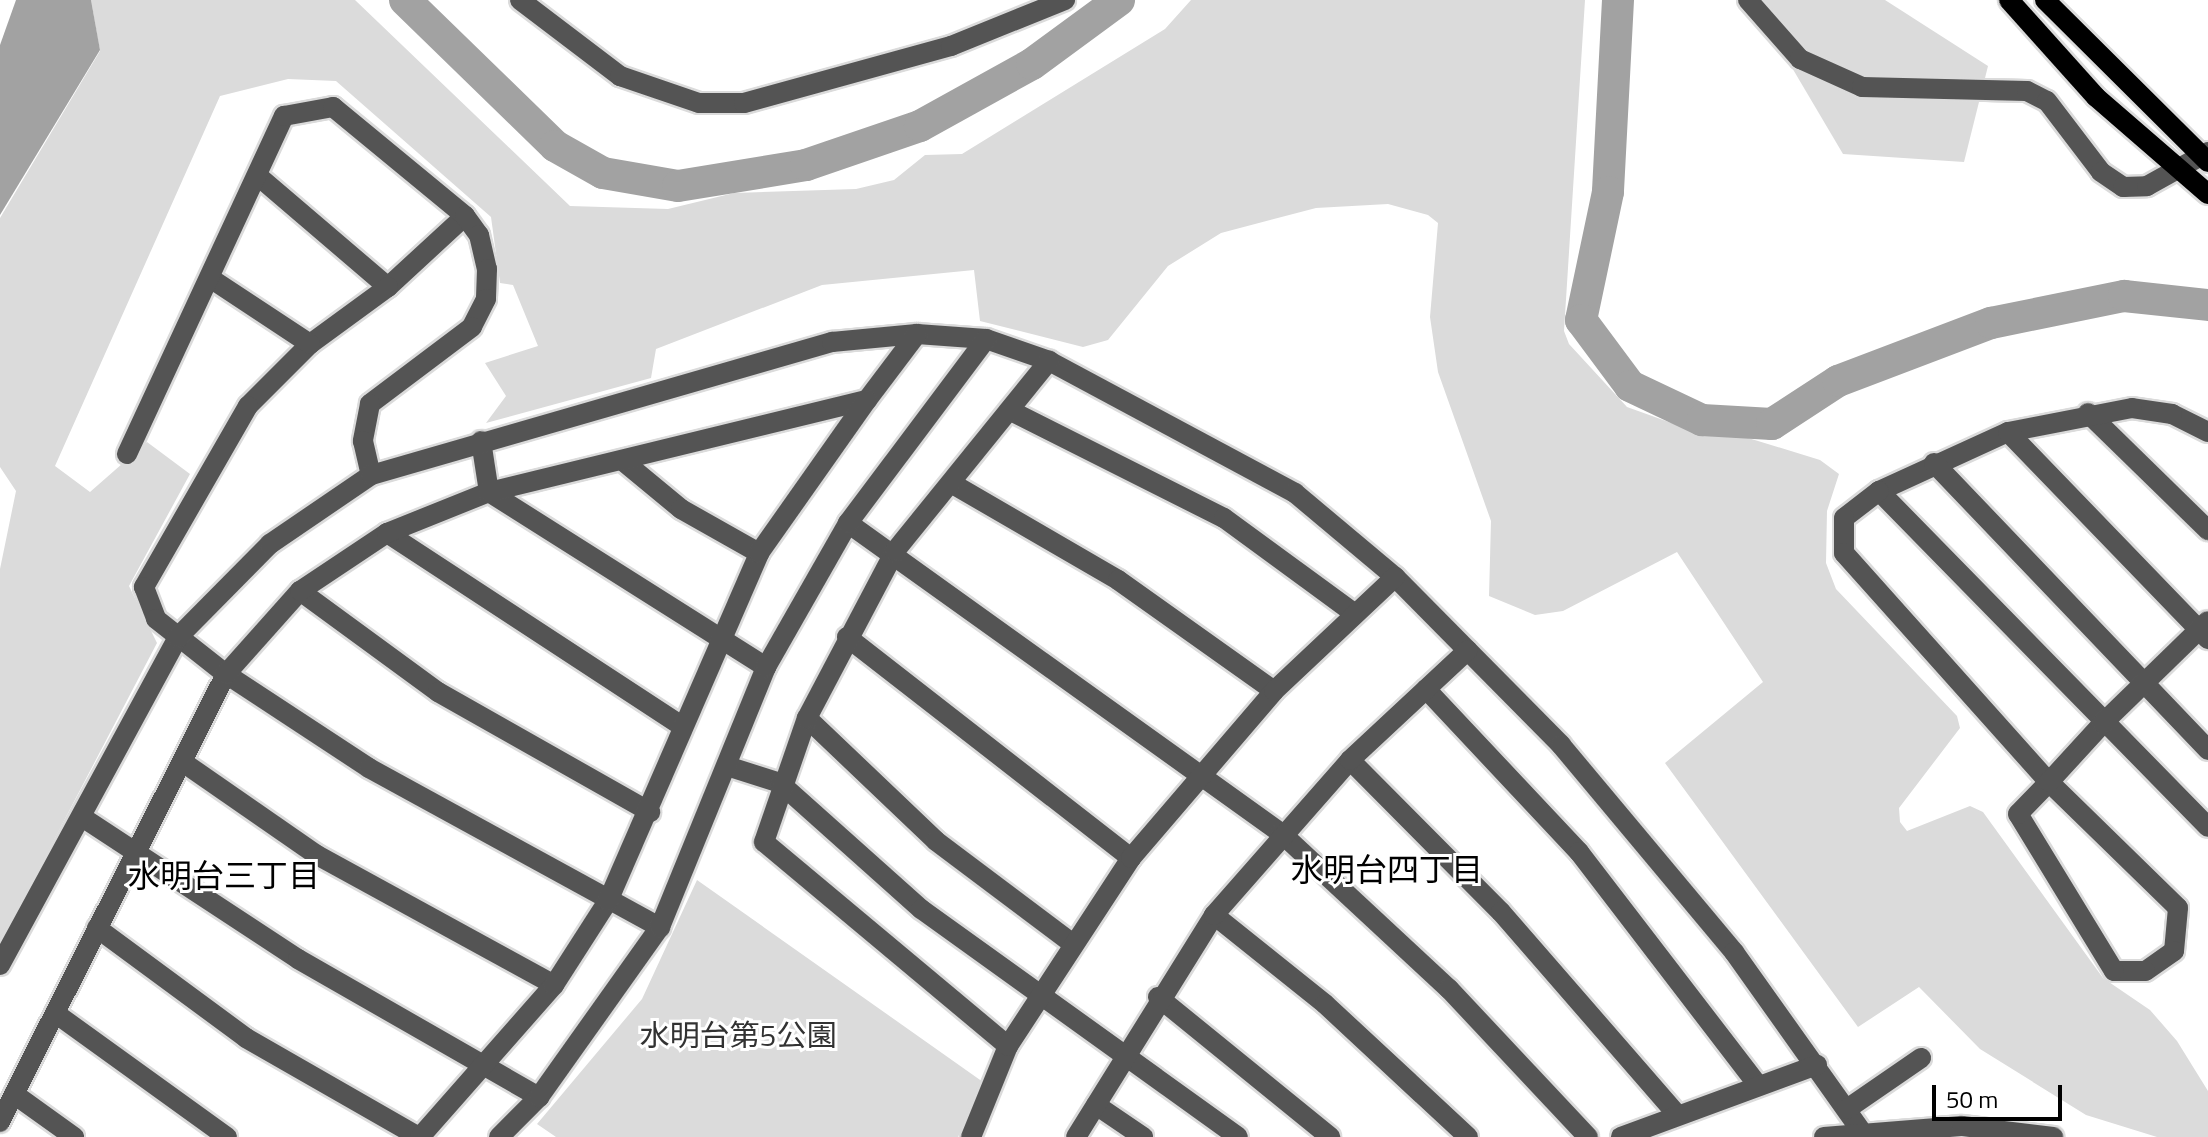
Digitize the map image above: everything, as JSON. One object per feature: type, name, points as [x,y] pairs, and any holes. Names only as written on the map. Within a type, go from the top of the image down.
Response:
[{"type":"main road","points":[[2009,0],[2096,97],[2208,194]]},
{"type":"main road","points":[[2045,0],[2206,157]]},
{"type":"street","points":[[520,0],[620,76],[699,103],[744,103],[951,46],[1065,0]]},
{"type":"street","points":[[1748,0],[1800,59],[1862,87],[2027,91],[2047,101],[2101,172],[2123,187],[2147,186],[2206,157]]},
{"type":"street","points":[[127,454],[284,116],[333,107],[465,216],[485,253],[486,299],[460,338],[370,404],[363,441],[371,475]]},
{"type":"street","points":[[258,176],[388,287]]},
{"type":"street","points":[[465,216],[388,287],[310,344],[248,406],[144,587],[156,619],[226,674],[369,768],[660,927]]},
{"type":"street","points":[[210,278],[310,344]]},
{"type":"street","points":[[97,928],[246,1038],[419,1137],[554,985],[608,901],[650,812],[718,641],[759,553],[917,334]]},
{"type":"street","points":[[0,965],[85,819],[178,637],[270,544],[371,475],[832,342],[917,334],[986,339],[1049,361],[1295,493],[1395,577],[1561,745],[1734,952],[1860,1129]]},
{"type":"street","points":[[509,1134],[539,1097],[660,927],[730,767],[766,667],[848,523],[986,339]]},
{"type":"street","points":[[1008,1046],[764,842],[780,783],[807,718],[895,551],[1013,412],[1049,361]]},
{"type":"street","points":[[0,1122],[184,763],[226,674],[300,591],[387,533],[489,492],[867,400]]},
{"type":"street","points":[[2008,432],[2205,630],[2103,723],[2049,782],[2018,814],[2114,971],[2145,971],[2174,951],[2178,908],[2049,782],[1844,553],[1844,518],[1879,491],[1934,463],[2008,432],[2088,413],[2154,410],[2208,432]]},
{"type":"street","points":[[1013,412],[1224,518],[1354,613]]},
{"type":"street","points":[[2088,413],[2208,530]]},
{"type":"street","points":[[481,441],[489,492],[718,641],[766,667]]},
{"type":"street","points":[[623,461],[681,509],[759,553]]},
{"type":"street","points":[[1934,463],[2208,750]]},
{"type":"street","points":[[951,483],[1118,580],[1274,691]]},
{"type":"street","points":[[1879,491],[2208,827]]},
{"type":"street","points":[[848,523],[895,551],[1200,777],[1281,833],[1449,989],[1588,1137]]},
{"type":"street","points":[[387,533],[683,727]]},
{"type":"street","points":[[971,1137],[1008,1046],[1131,858],[1274,691],[1395,577]]},
{"type":"street","points":[[300,591],[438,692],[650,812]]},
{"type":"street","points":[[847,637],[1131,858]]},
{"type":"street","points":[[1076,1137],[1123,1053],[1214,915],[1281,833],[1350,760],[1468,650]]},
{"type":"street","points":[[1426,689],[1579,852],[1756,1083]]},
{"type":"street","points":[[807,718],[936,841],[1073,944]]},
{"type":"street","points":[[1350,760],[1501,912],[1675,1112]]},
{"type":"street","points":[[184,763],[317,855],[554,985]]},
{"type":"street","points":[[730,767],[780,783],[921,909],[1238,1137]]},
{"type":"street","points":[[85,819],[298,959],[539,1097]]},
{"type":"street","points":[[1214,915],[1325,1004],[1468,1137]]},
{"type":"street","points":[[1158,997],[1330,1137]]},
{"type":"street","points":[[55,1013],[227,1137]]},
{"type":"street","points":[[1847,1109],[1921,1058]]},
{"type":"street","points":[[1621,1137],[1675,1112],[1817,1065]]},
{"type":"street","points":[[14,1094],[74,1137]]},
{"type":"street","points":[[1096,1105],[1143,1137]]},
{"type":"street","points":[[1824,1137],[1860,1129],[2053,1137]]},
{"type":"green space","points":[[91,0],[355,0],[570,206],[668,209],[734,193],[856,189],[894,180],[925,155],[962,154],[1165,29],[1191,0],[1585,0],[1564,331],[1569,344],[1627,407],[1705,435],[1745,437],[1820,460],[1839,474],[1827,511],[1826,563],[1836,589],[1957,716],[1960,728],[1899,808],[1900,822],[1907,831],[1970,806],[1983,812],[2103,978],[2150,1010],[2177,1041],[2208,1091],[2208,1137],[2157,1137],[2086,1115],[1980,1049],[1919,987],[1858,1027],[1665,763],[1763,682],[1677,552],[1563,611],[1535,615],[1489,596],[1491,521],[1438,372],[1430,317],[1438,223],[1428,215],[1388,204],[1316,208],[1221,233],[1168,266],[1108,340],[1083,347],[980,321],[974,270],[822,285],[656,349],[651,378],[486,423],[506,396],[485,363],[538,346],[513,285],[500,283],[491,217],[336,81],[288,79],[220,96],[55,466],[90,492],[147,442],[190,474],[129,586],[157,643],[0,943],[0,569],[16,491],[0,467],[0,218],[100,51]]},
{"type":"green space","points":[[1752,0],[1885,0],[1988,66],[1964,162],[1843,154]]},
{"type":"green space","name":"水明台第5公園","points":[[697,880],[983,1082],[958,1137],[556,1137],[537,1124],[642,999]]},
{"type":"shaded area","points":[[16,0],[91,0],[100,50],[0,215],[0,45]]},
{"type":"waterway","points":[[405,0],[555,146],[603,173],[678,186],[806,165],[920,126],[1032,64],[1119,0]]},
{"type":"waterway","points":[[1618,0],[1608,192],[1581,320],[1630,386],[1702,420],[1772,424],[1838,381],[1991,323],[2124,296],[2208,305]]},
{"type":"district","name":"水明台四丁目","points":[[1387,869]]},
{"type":"district","name":"水明台三丁目","points":[[224,875]]}]
